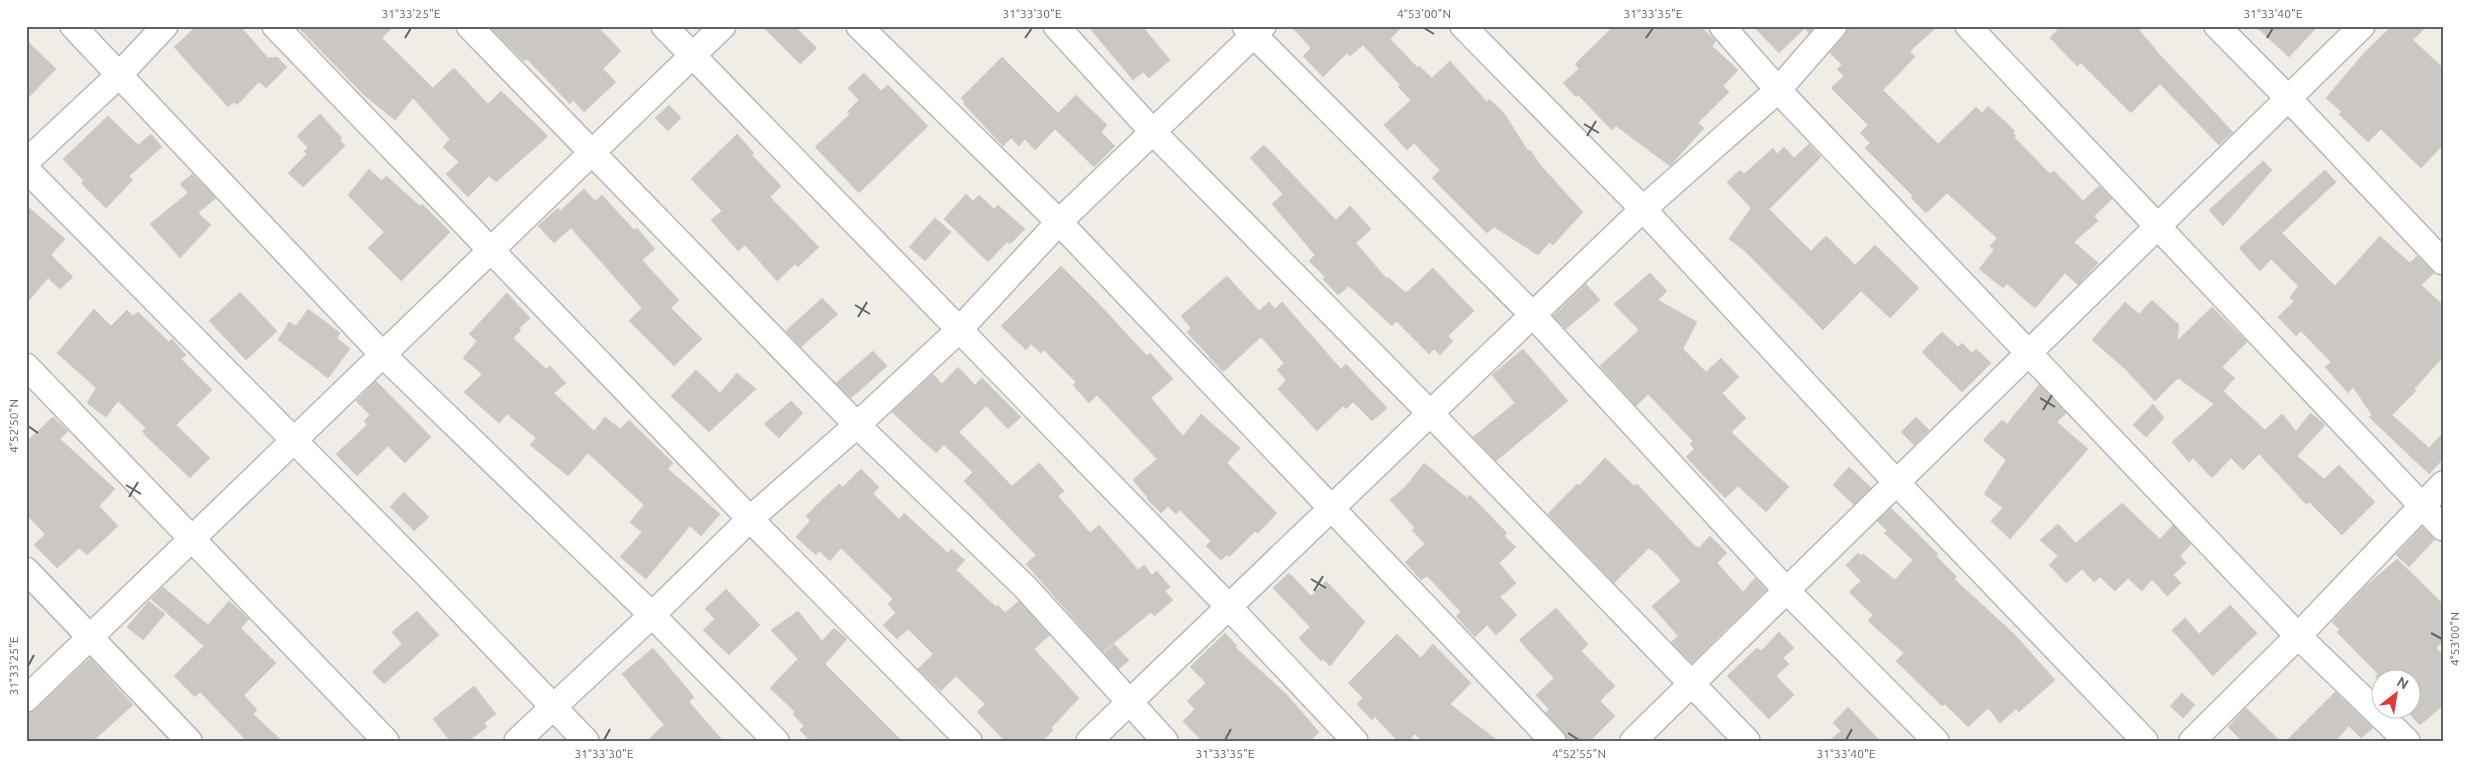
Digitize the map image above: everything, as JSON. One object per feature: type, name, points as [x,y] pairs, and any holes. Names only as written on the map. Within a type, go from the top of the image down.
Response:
[{"type":"street","points":[[73,26],[382,354],[652,615],[776,741]]},
{"type":"street","points":[[26,162],[119,75],[165,26]]},
{"type":"street","points":[[274,26],[750,519],[969,741]]},
{"type":"street","points":[[469,26],[590,153],[857,425],[1025,587],[1165,741]]},
{"type":"street","points":[[664,26],[1229,607],[1355,741]]},
{"type":"street","points":[[26,699],[723,26]]},
{"type":"street","points":[[859,26],[1059,222],[1553,741]]},
{"type":"street","points":[[1056,26],[1153,132],[1429,412],[1747,741]]},
{"type":"street","points":[[1463,26],[1643,209],[1896,482],[2144,741]]},
{"type":"street","points":[[1722,26],[1778,90],[2030,352],[2298,636],[2407,741]]},
{"type":"street","points":[[1089,741],[1331,509],[1429,412],[1643,209],[1778,90],[1834,26]]},
{"type":"street","points":[[1968,26],[2443,528]]},
{"type":"street","points":[[2216,26],[2288,98],[2443,262]]},
{"type":"street","points":[[1633,741],[2362,26]]},
{"type":"street","points":[[516,741],[652,615],[750,519],[857,425],[959,330],[1059,222],[1153,132],[1254,29],[1533,315],[1786,590],[1936,741]]},
{"type":"street","points":[[26,169],[294,440],[586,741]]},
{"type":"street","points":[[26,366],[386,741]]},
{"type":"street","points":[[2192,741],[2298,636],[2443,484]]},
{"type":"street","points":[[26,570],[189,741]]},
{"type":"building","points":[[197,26],[240,26],[268,58],[277,57],[287,67],[266,88],[259,82],[237,105],[234,102],[228,107],[174,47]]},
{"type":"building","points":[[297,26],[394,26],[382,38],[433,88],[454,68],[488,104],[501,91],[548,136],[496,182],[489,176],[468,197],[446,174],[459,162],[443,147],[450,139],[413,98],[395,120],[364,95]]},
{"type":"building","points":[[489,26],[597,26],[621,51],[603,69],[616,82],[584,112],[573,100],[570,104],[527,59],[524,61]]},
{"type":"building","points":[[762,26],[794,26],[817,48],[800,64]]},
{"type":"building","points":[[1088,26],[1142,26],[1170,60],[1149,78],[1143,72],[1133,80]]},
{"type":"building","points":[[1291,26],[1403,26],[1390,39],[1417,67],[1419,66],[1432,78],[1450,61],[1487,102],[1489,99],[1504,113],[1528,151],[1530,150],[1541,166],[1583,212],[1553,245],[1550,242],[1538,255],[1494,227],[1487,233],[1432,178],[1440,170],[1414,143],[1407,150],[1384,125],[1411,100],[1398,87],[1400,85],[1363,45],[1350,56],[1347,53],[1323,77],[1303,56],[1311,48]]},
{"type":"building","points":[[1614,26],[1700,26],[1716,41],[1712,46],[1738,70],[1723,86],[1729,92],[1698,123],[1704,128],[1670,166],[1616,126],[1612,130],[1578,95],[1576,97],[1563,83],[1579,69],[1575,64]]},
{"type":"building","points":[[1753,26],[1815,26],[1809,33],[1805,28],[1779,53]]},
{"type":"building","points":[[1848,26],[1938,26],[1910,51],[1915,57],[1883,90],[1938,144],[1976,107],[1982,113],[1988,106],[2015,131],[2013,133],[2016,136],[2014,137],[2050,174],[2054,171],[2083,201],[2099,186],[2112,199],[2094,216],[2098,221],[2074,242],[2098,263],[2078,285],[2065,273],[2035,308],[2007,284],[2003,288],[1979,269],[1994,250],[1990,246],[1997,238],[1947,193],[1926,213],[1911,198],[1913,196],[1865,148],[1870,143],[1860,133],[1868,125],[1831,88],[1844,76],[1837,69],[1842,65],[1830,53],[1845,35]]},
{"type":"building","points":[[2061,26],[2136,26],[2160,55],[2233,132],[2219,145],[2160,84],[2131,113],[2081,63],[2077,66],[2050,38]]},
{"type":"building","points":[[2255,26],[2318,26],[2289,57]]},
{"type":"building","points":[[2392,26],[2427,26],[2413,40],[2443,68],[2443,145],[2421,168],[2381,129],[2368,142],[2339,114],[2342,112],[2326,98],[2365,52]]},
{"type":"building","points":[[26,40],[56,69],[26,100]]},
{"type":"building","points":[[1002,57],[1058,113],[1076,95],[1107,125],[1101,132],[1115,146],[1094,167],[1055,129],[1035,150],[1025,139],[1019,146],[1011,138],[1003,146],[963,103],[965,102],[961,98]]},
{"type":"building","points":[[864,73],[881,91],[888,85],[928,126],[859,193],[815,147],[850,114],[847,112],[859,100],[848,88]]},
{"type":"building","points":[[669,105],[681,118],[668,131],[655,118]]},
{"type":"building","points":[[320,114],[342,138],[340,140],[345,146],[303,187],[288,173],[307,154],[304,151],[308,148],[297,136]]},
{"type":"building","points":[[108,116],[138,145],[151,134],[162,147],[129,176],[133,180],[106,208],[81,183],[84,181],[63,159]]},
{"type":"building","points":[[737,134],[754,153],[752,155],[781,186],[770,197],[819,247],[798,267],[795,264],[777,281],[745,245],[738,251],[711,220],[722,211],[691,179]]},
{"type":"building","points":[[1809,144],[1821,157],[1769,209],[1811,251],[1826,236],[1855,265],[1875,245],[1919,288],[1890,318],[1861,291],[1823,330],[1744,250],[1729,239],[1751,208],[1727,182],[1740,170],[1744,174],[1773,148],[1777,154],[1784,147],[1794,158]]},
{"type":"building","points":[[1264,145],[1336,220],[1350,206],[1371,229],[1356,243],[1387,279],[1388,277],[1406,293],[1433,268],[1474,311],[1448,336],[1453,341],[1440,355],[1434,349],[1429,354],[1396,321],[1392,326],[1349,286],[1338,295],[1323,279],[1325,277],[1309,261],[1315,255],[1272,204],[1283,194],[1250,158]]},
{"type":"building","points":[[2263,161],[2272,170],[2223,226],[2209,210]]},
{"type":"building","points":[[369,169],[382,181],[386,176],[420,206],[422,204],[450,232],[401,281],[368,248],[384,232],[348,195]]},
{"type":"building","points":[[2325,170],[2336,182],[2282,233],[2335,286],[2380,236],[2410,263],[2417,256],[2434,273],[2421,285],[2443,305],[2443,357],[2414,389],[2416,391],[2392,415],[2429,448],[2443,433],[2443,459],[2429,474],[2369,417],[2372,415],[2353,387],[2348,393],[2325,367],[2331,362],[2301,331],[2296,336],[2278,317],[2294,301],[2290,298],[2298,286],[2271,259],[2260,271],[2239,248]]},
{"type":"building","points":[[192,174],[216,198],[198,213],[211,225],[180,258],[150,224],[188,193],[180,184]]},
{"type":"building","points":[[584,189],[595,201],[602,195],[634,230],[637,228],[655,249],[642,260],[679,300],[671,308],[702,339],[674,366],[629,321],[642,308],[571,228],[554,243],[538,226],[558,208],[560,211]]},
{"type":"building","points":[[966,194],[973,201],[979,195],[994,209],[998,205],[1025,229],[1010,244],[1007,242],[988,262],[944,219]]},
{"type":"building","points":[[26,205],[65,239],[51,255],[73,277],[60,289],[48,278],[26,304]]},
{"type":"building","points":[[935,218],[951,232],[925,261],[909,247]]},
{"type":"building","points":[[1061,266],[1147,356],[1150,353],[1173,379],[1151,398],[1183,436],[1201,414],[1240,448],[1227,463],[1277,513],[1258,533],[1255,531],[1229,557],[1227,555],[1221,560],[1206,546],[1211,541],[1180,510],[1176,514],[1168,506],[1161,513],[1147,499],[1133,480],[1157,459],[1097,395],[1089,403],[1073,385],[1076,382],[1044,350],[1041,353],[1031,344],[1026,350],[1001,326]]},
{"type":"building","points":[[1650,273],[1667,291],[1658,300],[1697,322],[1683,349],[1706,372],[1721,358],[1739,377],[1722,393],[1746,418],[1731,432],[1789,487],[1766,512],[1738,486],[1725,498],[1686,457],[1694,449],[1690,444],[1693,441],[1648,394],[1636,406],[1600,366],[1639,330],[1614,304]]},
{"type":"building","points":[[1227,276],[1259,311],[1269,302],[1275,309],[1282,302],[1341,369],[1346,364],[1387,408],[1372,421],[1353,402],[1346,409],[1343,406],[1317,431],[1278,389],[1286,380],[1277,370],[1284,363],[1261,337],[1223,372],[1187,332],[1191,328],[1181,316]]},
{"type":"building","points":[[1586,284],[1600,300],[1566,329],[1553,316]]},
{"type":"building","points":[[240,292],[277,331],[246,360],[209,321]]},
{"type":"building","points":[[507,293],[530,318],[519,328],[521,330],[513,338],[546,369],[550,366],[566,383],[554,393],[594,431],[605,417],[620,429],[629,420],[673,463],[668,469],[720,514],[701,536],[690,526],[646,579],[620,557],[642,532],[630,522],[644,505],[588,453],[568,476],[530,445],[536,438],[507,414],[499,423],[464,392],[482,374],[463,358],[477,341],[469,334]]},
{"type":"building","points":[[822,298],[838,314],[801,347],[786,331]]},
{"type":"building","points":[[2152,300],[2179,325],[2177,341],[2212,307],[2247,342],[2222,367],[2235,378],[2223,391],[2265,430],[2282,414],[2296,431],[2311,413],[2325,425],[2297,456],[2324,479],[2339,465],[2375,502],[2342,535],[2309,502],[2306,504],[2259,454],[2243,470],[2231,458],[2212,478],[2193,458],[2189,462],[2172,442],[2214,404],[2178,378],[2155,401],[2124,368],[2092,340],[2125,302],[2139,314]]},
{"type":"building","points":[[94,309],[111,326],[127,310],[133,316],[138,312],[169,342],[172,339],[186,355],[181,359],[212,390],[176,425],[210,458],[190,478],[147,437],[142,431],[146,428],[118,401],[106,417],[87,403],[96,388],[57,353]]},
{"type":"building","points":[[308,309],[340,333],[337,338],[350,349],[328,378],[278,340],[289,322],[296,326]]},
{"type":"building","points":[[1942,332],[1958,347],[1962,343],[1972,353],[1976,349],[1991,363],[1962,392],[1922,352]]},
{"type":"building","points":[[1523,349],[1568,401],[1496,461],[1473,437],[1515,403],[1492,375]]},
{"type":"building","points":[[873,351],[887,366],[851,398],[836,383]]},
{"type":"building","points":[[958,367],[975,385],[982,378],[1021,417],[1008,429],[986,406],[959,432],[1012,486],[1039,463],[1064,491],[1058,496],[1090,533],[1099,525],[1138,570],[1144,565],[1152,575],[1157,571],[1170,587],[1165,591],[1173,600],[1154,616],[1151,612],[1103,652],[1026,564],[1036,555],[964,481],[973,472],[944,445],[936,453],[892,412],[933,374],[942,384]]},
{"type":"building","points":[[696,370],[720,393],[737,373],[756,389],[709,432],[671,396]]},
{"type":"building","points":[[376,381],[431,437],[405,463],[388,446],[357,476],[336,454],[367,425],[364,421],[370,415],[356,401]]},
{"type":"building","points":[[2039,385],[2066,413],[2057,422],[2088,449],[2010,539],[1991,521],[2003,508],[1984,494],[2006,460],[1983,440],[2002,420],[2007,424]]},
{"type":"building","points":[[791,401],[803,413],[779,438],[764,424]]},
{"type":"building","points":[[2153,404],[2164,418],[2146,437],[2133,425]]},
{"type":"building","points":[[53,417],[68,431],[60,439],[115,489],[99,506],[118,526],[87,555],[79,548],[57,568],[34,545],[45,534],[26,514],[26,442]]},
{"type":"building","points":[[1916,417],[1929,430],[1914,445],[1901,432]]},
{"type":"building","points":[[1605,458],[1634,486],[1637,484],[1694,545],[1699,548],[1710,536],[1727,553],[1717,563],[1743,592],[1755,578],[1766,590],[1692,663],[1671,642],[1678,636],[1652,606],[1681,581],[1657,554],[1649,548],[1614,583],[1548,514],[1577,484],[1579,486]]},
{"type":"building","points":[[1424,463],[1467,498],[1470,495],[1507,533],[1504,536],[1516,547],[1499,563],[1516,583],[1500,597],[1517,615],[1496,635],[1487,625],[1475,637],[1456,616],[1461,612],[1427,576],[1421,580],[1405,562],[1425,544],[1412,530],[1415,528],[1390,500],[1406,486]]},
{"type":"building","points":[[1849,467],[1871,488],[1854,505],[1833,485]]},
{"type":"building","points":[[861,469],[879,487],[873,494],[899,519],[904,513],[948,553],[951,549],[965,560],[956,570],[996,607],[998,605],[1005,613],[1019,601],[1050,635],[1034,649],[1079,698],[1051,728],[1053,730],[1043,741],[1005,741],[977,712],[985,704],[956,676],[941,691],[918,669],[933,654],[908,629],[897,639],[883,625],[896,613],[888,604],[893,599],[841,548],[830,561],[819,551],[816,555],[796,537],[810,521],[806,516],[839,484],[843,487]]},
{"type":"building","points":[[404,492],[429,517],[414,531],[390,507]]},
{"type":"building","points":[[2122,503],[2160,539],[2173,525],[2191,544],[2180,556],[2186,563],[2173,575],[2181,583],[2167,596],[2152,579],[2142,591],[2128,578],[2115,591],[2100,577],[2094,582],[2082,569],[2066,583],[2049,565],[2058,556],[2040,540],[2058,524],[2076,543]]},
{"type":"building","points":[[1891,508],[1938,554],[1936,556],[1957,577],[1954,579],[2015,635],[2055,680],[2019,712],[2016,709],[2000,723],[1988,708],[1968,727],[1945,704],[1942,706],[1896,661],[1904,653],[1868,621],[1873,615],[1849,592],[1861,581],[1846,565],[1858,553],[1861,556],[1863,554],[1895,580],[1913,560],[1884,533],[1887,530],[1877,521]]},
{"type":"building","points":[[2422,527],[2435,539],[2409,567],[2396,555]]},
{"type":"building","points":[[2397,559],[2443,604],[2443,641],[2436,648],[2443,656],[2443,705],[2420,725],[2415,720],[2422,720],[2422,670],[2374,670],[2337,632],[2340,630],[2332,622],[2365,587]]},
{"type":"building","points":[[1289,573],[1311,596],[1326,581],[1365,622],[1330,666],[1323,659],[1321,661],[1299,638],[1310,627],[1273,588]]},
{"type":"building","points":[[163,587],[208,625],[229,601],[249,619],[241,628],[276,663],[244,695],[257,710],[253,714],[282,741],[247,741],[200,692],[195,697],[174,676],[204,646],[151,599]]},
{"type":"building","points":[[726,589],[760,625],[729,655],[703,630],[715,619],[705,609]]},
{"type":"building","points":[[149,601],[165,614],[143,640],[127,627]]},
{"type":"building","points":[[2230,605],[2257,633],[2213,676],[2172,630],[2185,618],[2199,634]]},
{"type":"building","points":[[1556,608],[1588,644],[1581,651],[1615,686],[1600,701],[1615,716],[1590,741],[1567,741],[1563,731],[1546,713],[1549,709],[1536,695],[1554,678],[1519,640]]},
{"type":"building","points":[[417,611],[439,635],[384,684],[372,672],[402,644],[392,632]]},
{"type":"building","points":[[798,611],[822,641],[834,628],[847,639],[825,664],[902,741],[810,741],[800,730],[804,726],[793,714],[795,712],[770,688],[798,659],[771,630]]},
{"type":"building","points":[[1779,632],[1794,648],[1783,658],[1789,664],[1776,676],[1794,695],[1769,719],[1727,676],[1757,648],[1761,651]]},
{"type":"building","points":[[1225,633],[1237,646],[1235,647],[1287,695],[1319,732],[1310,741],[1202,741],[1183,721],[1195,709],[1187,701],[1206,683],[1190,667]]},
{"type":"building","points":[[1397,634],[1421,658],[1433,644],[1471,683],[1450,704],[1498,741],[1422,741],[1415,734],[1408,741],[1398,741],[1375,717],[1372,720],[1357,704],[1363,698],[1348,683]]},
{"type":"building","points":[[1114,644],[1129,660],[1119,669],[1104,653]]},
{"type":"building","points":[[653,648],[694,697],[689,702],[723,741],[647,741],[664,725],[622,674]]},
{"type":"building","points":[[90,658],[133,705],[93,741],[26,741],[26,713],[36,709]]},
{"type":"building","points":[[474,686],[496,714],[484,723],[487,727],[468,741],[450,741],[433,719]]},
{"type":"building","points":[[2335,692],[2373,728],[2361,738],[2349,726],[2335,741],[2286,741]]},
{"type":"building","points":[[2182,693],[2195,705],[2183,718],[2170,706]]},
{"type":"building","points":[[1848,707],[1880,741],[1829,741],[1841,731],[1833,723]]},
{"type":"building","points":[[2246,708],[2280,741],[2242,741],[2228,727]]}]
